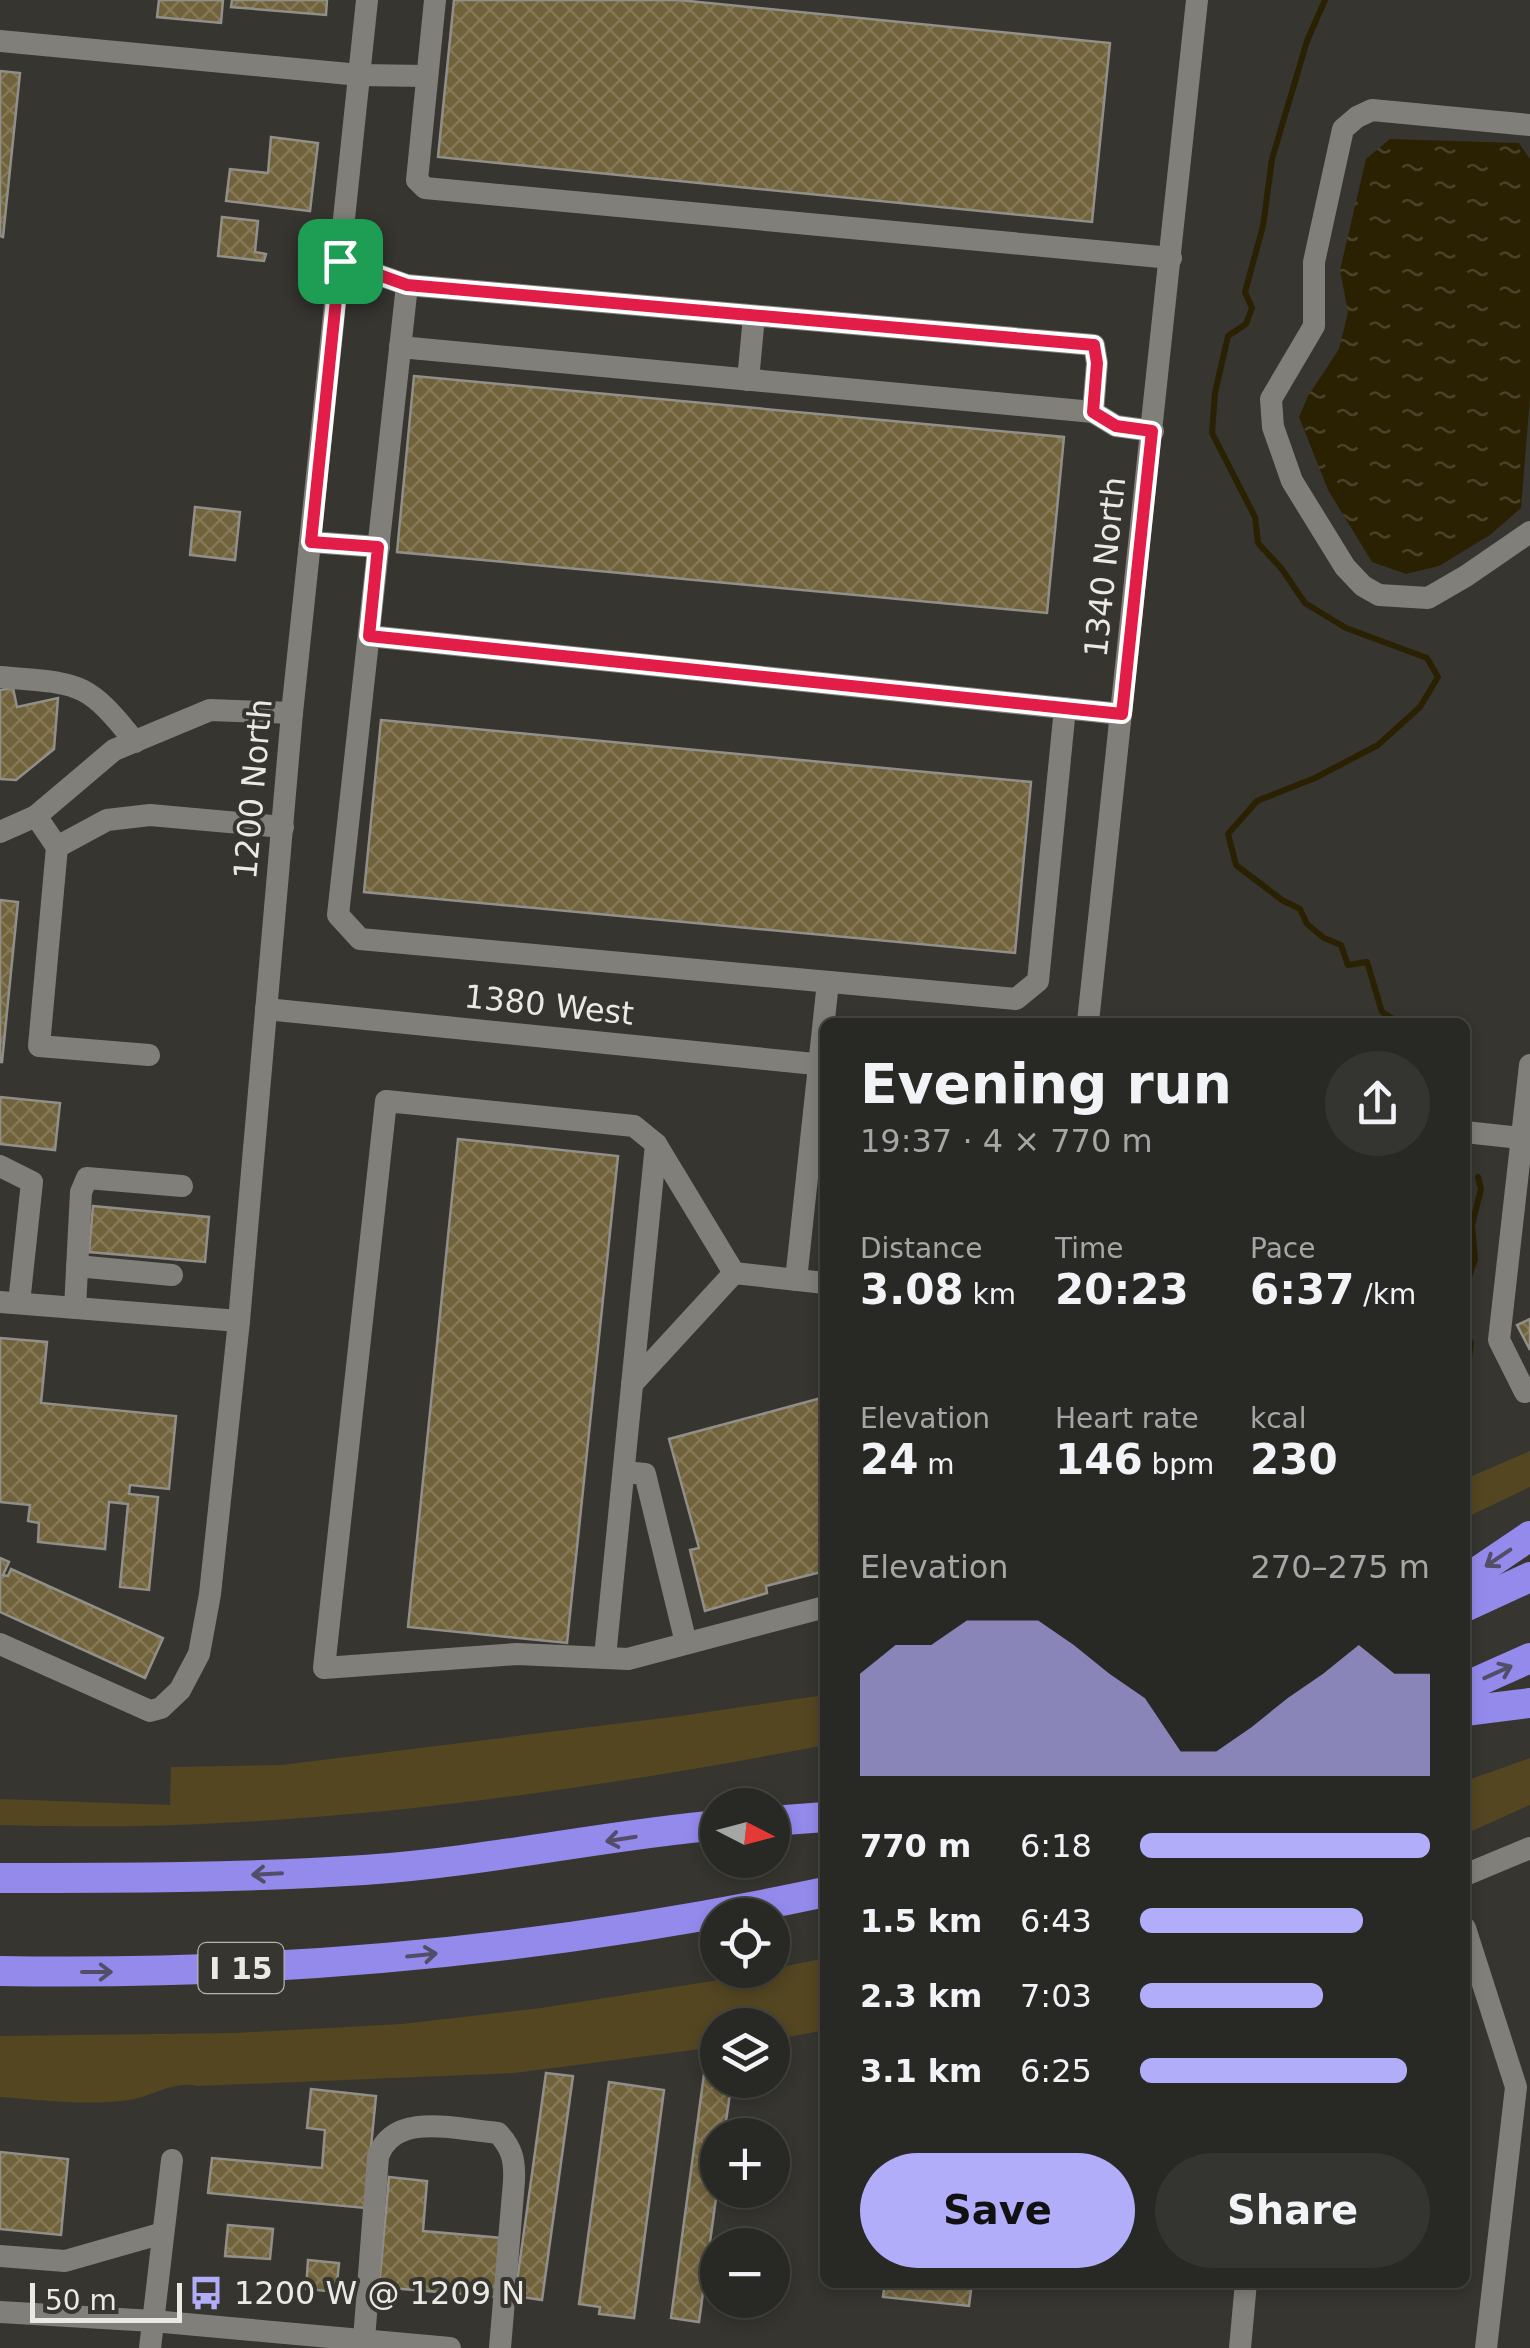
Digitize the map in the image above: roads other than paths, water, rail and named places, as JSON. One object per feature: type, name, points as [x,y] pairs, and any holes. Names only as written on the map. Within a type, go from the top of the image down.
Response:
[{"type":"highway","points":[[1470,1577],[1530,1536]]},
{"type":"highway","points":[[1470,1604],[1530,1577]]},
{"type":"highway","points":[[1470,1685],[1530,1658]]},
{"type":"highway","points":[[1470,1711],[1530,1702]]},
{"type":"highway","points":[[790,1819],[820,1816]]},
{"type":"highway","points":[[0,1878],[364,1870],[700,1828]]},
{"type":"highway","name":"I 15","points":[[0,1971],[211,1970],[428,1955],[639,1928],[820,1893]]},
{"type":"street","name":"1200 North","points":[[0,1644],[150,1711],[160,1708],[180,1690],[199,1654],[211,1586],[292,713],[368,0]]},
{"type":"street","points":[[435,0],[417,180],[425,188],[1171,258]]},
{"type":"street","name":"1340 North","points":[[1088,1018],[1197,0]]},
{"type":"street","points":[[0,42],[360,74],[428,76]]},
{"type":"street","points":[[1530,125],[1372,110],[1357,116],[1343,129],[1314,262],[1314,326],[1271,400],[1272,427],[1292,482],[1345,567],[1363,586],[1379,595],[1428,598],[1530,532]]},
{"type":"street","points":[[340,261],[407,285],[1094,345],[1097,363],[1093,412]]},
{"type":"street","points":[[407,285],[338,914],[360,939],[1016,999],[1038,981],[1065,708]]},
{"type":"street","points":[[748,380],[754,316]]},
{"type":"street","points":[[400,347],[1093,412],[1116,426],[1152,431]]},
{"type":"street","points":[[311,542],[378,547]]},
{"type":"street","points":[[369,636],[1122,714]]},
{"type":"street","points":[[0,677],[70,684],[90,692],[135,742]]},
{"type":"street","points":[[0,832],[36,816],[114,750],[210,710],[292,713]]},
{"type":"street","points":[[36,816],[57,847],[40,1046],[149,1055]]},
{"type":"street","points":[[57,847],[107,820],[150,816],[282,827]]},
{"type":"street","points":[[825,1018],[828,982]]},
{"type":"street","name":"1380 West","points":[[266,1010],[820,1065]]},
{"type":"street","points":[[1525,1392],[1499,1340],[1519,1267],[1530,1065]]},
{"type":"street","points":[[796,1280],[820,1082]]},
{"type":"street","points":[[734,1273],[656,1144],[634,1126],[386,1101],[324,1668],[516,1654],[628,1658],[820,1608]]},
{"type":"street","points":[[1470,1132],[1526,1138]]},
{"type":"street","points":[[605,1658],[656,1144]]},
{"type":"street","points":[[0,1166],[32,1182],[10,1303],[238,1321]]},
{"type":"street","points":[[75,1308],[81,1192],[87,1178],[182,1186]]},
{"type":"street","points":[[77,1266],[172,1275]]},
{"type":"street","points":[[734,1273],[820,1282]]},
{"type":"street","points":[[632,1384],[734,1273]]},
{"type":"street","points":[[624,1472],[645,1474],[686,1644]]},
{"type":"street","points":[[1470,1873],[1530,1848]]},
{"type":"street","points":[[1470,1949],[1521,2111],[1486,2348]]},
{"type":"street","points":[[364,2340],[381,2148],[408,2126],[498,2133],[515,2160],[500,2348]]},
{"type":"street","points":[[150,2348],[172,2160]]},
{"type":"street","points":[[0,2256],[65,2261],[163,2233]]},
{"type":"street","points":[[1240,2348],[1245,2288]]},
{"type":"street","points":[[0,2312],[153,2321],[450,2348]]},
{"type":"water","points":[[1390,139],[1519,143],[1530,159],[1530,398],[1521,508],[1490,535],[1439,566],[1406,574],[1372,562],[1328,490],[1299,417],[1339,349],[1348,312],[1340,270],[1366,159]]},
{"type":"waterway","points":[[1325,0],[1307,41],[1272,159],[1263,226],[1245,292],[1252,308],[1246,324],[1228,336],[1215,393],[1212,433],[1255,517],[1258,543],[1305,603],[1346,628],[1427,658],[1438,677],[1420,707],[1378,745],[1315,778],[1257,801],[1228,834],[1236,865],[1300,909],[1307,924],[1324,938],[1341,945],[1348,965],[1367,962],[1382,1012],[1392,1018]]},
{"type":"waterway","points":[[1470,1274],[1475,1259],[1472,1225],[1481,1189],[1478,1177]]},
{"type":"waterway","points":[[1470,1342],[1470,1350]]},
{"type":"place","name":"1200 W @ 1209 N","points":[[206,2293]]}]
